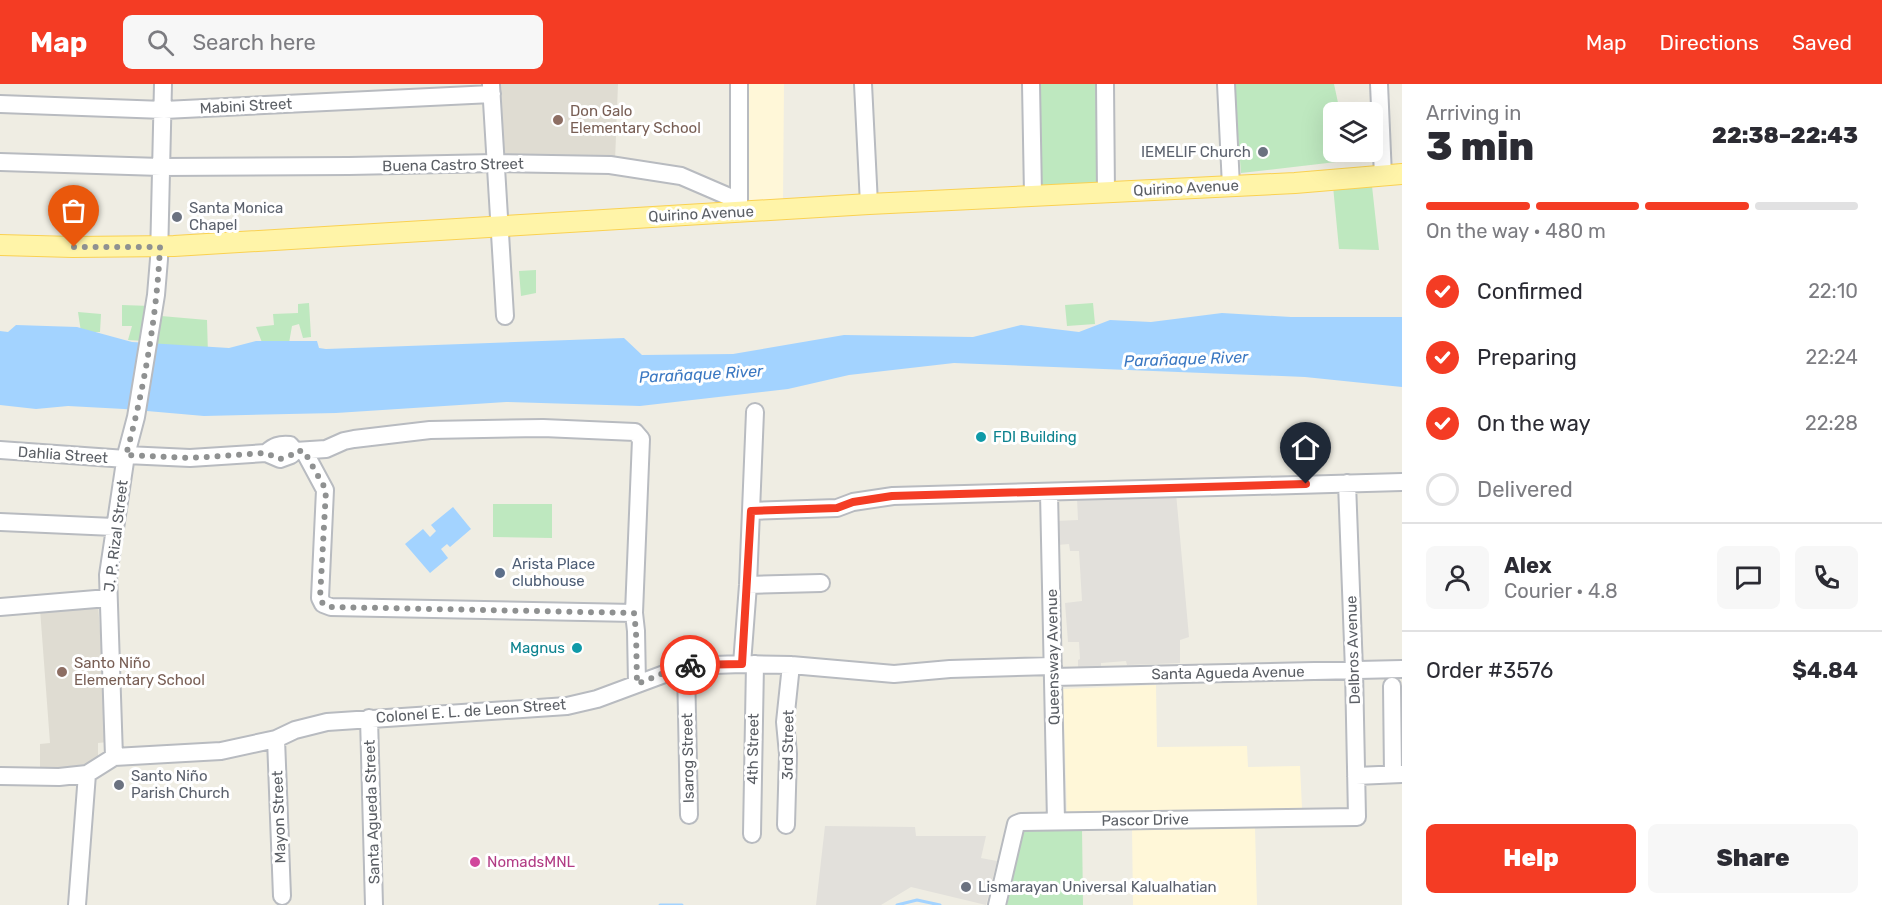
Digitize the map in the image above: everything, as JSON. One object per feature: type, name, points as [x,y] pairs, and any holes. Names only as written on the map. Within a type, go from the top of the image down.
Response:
[{"type":"main road","name":"Quirino Avenue","points":[[0,245],[160,247],[500,226],[739,207],[869,204],[1231,186],[1393,175]]},
{"type":"street","name":"J. P. Rizal Street","points":[[114,757],[108,575],[126,457],[136,417],[151,328],[160,247],[164,84]]},
{"type":"street","points":[[739,84],[739,207]]},
{"type":"street","points":[[863,84],[869,204]]},
{"type":"street","points":[[1031,84],[1033,195]]},
{"type":"street","points":[[1105,84],[1106,192]]},
{"type":"street","points":[[1226,84],[1231,186]]},
{"type":"street","points":[[1379,84],[1393,175]]},
{"type":"street","name":"Mabini Street","points":[[0,104],[164,110],[491,89]]},
{"type":"street","points":[[491,89],[505,316]]},
{"type":"street","name":"Buena Castro Street","points":[[0,162],[161,167],[496,163],[621,166],[681,176],[739,207]]},
{"type":"street","name":"4th Street","points":[[752,834],[748,585],[754,412]]},
{"type":"street","points":[[634,613],[331,607],[323,604],[320,598],[326,490],[300,451],[326,448],[344,441],[430,430],[543,428],[635,432],[641,439],[634,613],[637,684]]},
{"type":"street","name":"Dahlia Street","points":[[0,450],[190,458],[266,453],[281,444],[290,445],[300,451]]},
{"type":"street","points":[[751,511],[837,508],[853,502],[892,496],[1402,482]]},
{"type":"street","name":"Delbros Avenue","points":[[1347,483],[1357,817]]},
{"type":"street","name":"Queensway Avenue","points":[[1049,493],[1056,821]]},
{"type":"street","points":[[0,522],[114,527]]},
{"type":"street","points":[[748,585],[821,583]]},
{"type":"street","points":[[0,607],[108,598]]},
{"type":"street","name":"Colonel E. L. de Leon Street","points":[[0,776],[59,777],[87,774],[114,757],[221,751],[276,739],[295,730],[327,722],[567,706],[597,699],[686,666],[791,665],[880,674],[950,669],[1053,671]]},
{"type":"street","name":"3rd Street","points":[[786,825],[788,753],[785,722],[791,665]]},
{"type":"street","name":"Isarog Street","points":[[686,666],[689,815]]},
{"type":"street","name":"Santa Agueda Avenue","points":[[1053,671],[1402,669]]},
{"type":"street","points":[[1356,776],[1398,774],[1397,708],[1392,686]]},
{"type":"street","name":"Santa Agueda Street","points":[[369,718],[374,905]]},
{"type":"street","name":"Mayon Street","points":[[276,739],[282,896]]},
{"type":"street","points":[[77,905],[87,774]]},
{"type":"street","name":"Pascor Drive","points":[[998,905],[1016,824],[1021,822],[1357,817]]},
{"type":"shaded area","name":"Don Galo Elementary School","points":[[497,84],[618,84],[615,161],[501,157]]},
{"type":"shaded area","points":[[744,84],[784,84],[783,201],[743,203]]},
{"type":"shaded area","points":[[1176,493],[1189,637],[1180,640],[1180,663],[1127,665],[1126,661],[1101,663],[1101,670],[1078,671],[1079,642],[1068,642],[1065,603],[1082,601],[1079,551],[1070,551],[1069,544],[1057,545],[1056,521],[1078,520],[1077,498]]},
{"type":"shaded area","name":"Santo Niño Elementary School","points":[[98,604],[108,742],[98,743],[98,760],[67,775],[40,775],[40,744],[50,743],[40,609]]},
{"type":"shaded area","points":[[1156,685],[1157,747],[1247,746],[1248,767],[1300,766],[1302,808],[1067,814],[1063,689]]},
{"type":"shaded area","points":[[825,826],[915,827],[916,836],[986,836],[981,858],[997,861],[986,905],[911,887],[881,905],[816,905]]},
{"type":"shaded area","points":[[1132,827],[1255,828],[1257,905],[1133,905]]},
{"type":"green space","points":[[1039,84],[1100,84],[1101,184],[1040,187]]},
{"type":"green space","points":[[1234,84],[1334,84],[1338,102],[1323,102],[1323,162],[1336,162],[1241,173]]},
{"type":"green space","points":[[1333,186],[1372,186],[1379,250],[1339,249]]},
{"type":"green space","points":[[536,270],[536,293],[521,296],[519,271]]},
{"type":"green space","points":[[309,303],[311,337],[303,338],[299,324],[292,326],[289,343],[263,345],[256,327],[274,325],[273,314],[298,313],[298,304]]},
{"type":"green space","points":[[1093,303],[1095,324],[1067,326],[1065,305]]},
{"type":"green space","points":[[122,305],[151,306],[145,341],[128,340],[132,326],[122,326]]},
{"type":"green space","points":[[78,312],[101,314],[100,332],[81,332]]},
{"type":"green space","points":[[161,316],[207,320],[208,355],[157,345]]},
{"type":"green space","points":[[493,504],[552,504],[552,538],[493,537]]},
{"type":"green space","points":[[1082,828],[1083,905],[1007,905],[1023,831]]},
{"type":"water","name":"Parañaque River","points":[[1222,313],[1291,317],[1402,317],[1402,387],[1305,377],[954,363],[849,375],[788,389],[640,406],[506,402],[336,413],[204,416],[124,409],[68,406],[36,409],[0,405],[0,331],[8,332],[16,325],[77,327],[132,342],[229,348],[256,341],[317,341],[319,348],[326,349],[624,338],[642,355],[733,354],[844,335],[973,337],[1021,325],[1079,332],[1110,320],[1151,322]]},
{"type":"water","points":[[453,507],[471,529],[450,547],[447,544],[441,549],[448,558],[430,573],[405,544],[423,529],[430,537],[436,531],[431,525]]},
{"type":"waterway","points":[[897,905],[917,900],[940,905]]},
{"type":"waterway","points":[[660,905],[682,905]]},
{"type":"way so far","points":[[74,247],[160,247],[151,328],[136,417],[126,455],[190,458],[266,453],[272,457],[284,459],[295,451],[304,451],[326,490],[320,598],[323,604],[331,607],[634,613],[637,684],[676,668],[690,665]]},
{"type":"place","name":"Don Galo Elementary School","points":[[558,120]]},
{"type":"place","name":"IEMELIF Church","points":[[1263,152]]},
{"type":"place","name":"Santa Monica Chapel","points":[[177,217]]},
{"type":"place","name":"FDI Building","points":[[981,437]]},
{"type":"place","name":"Arista Place clubhouse","points":[[500,573]]},
{"type":"place","name":"Magnus","points":[[577,648]]},
{"type":"place","name":"Santo Niño Elementary School","points":[[62,672]]},
{"type":"place","name":"Santo Niño Parish Church","points":[[119,785]]},
{"type":"place","name":"NomadsMNL","points":[[475,862]]},
{"type":"place","name":"Lismarayan Universal Kalualhatian","points":[[966,887]]},
{"type":"route","points":[[690,665],[742,664],[751,511],[837,508],[853,502],[892,496],[1306,484]]}]
